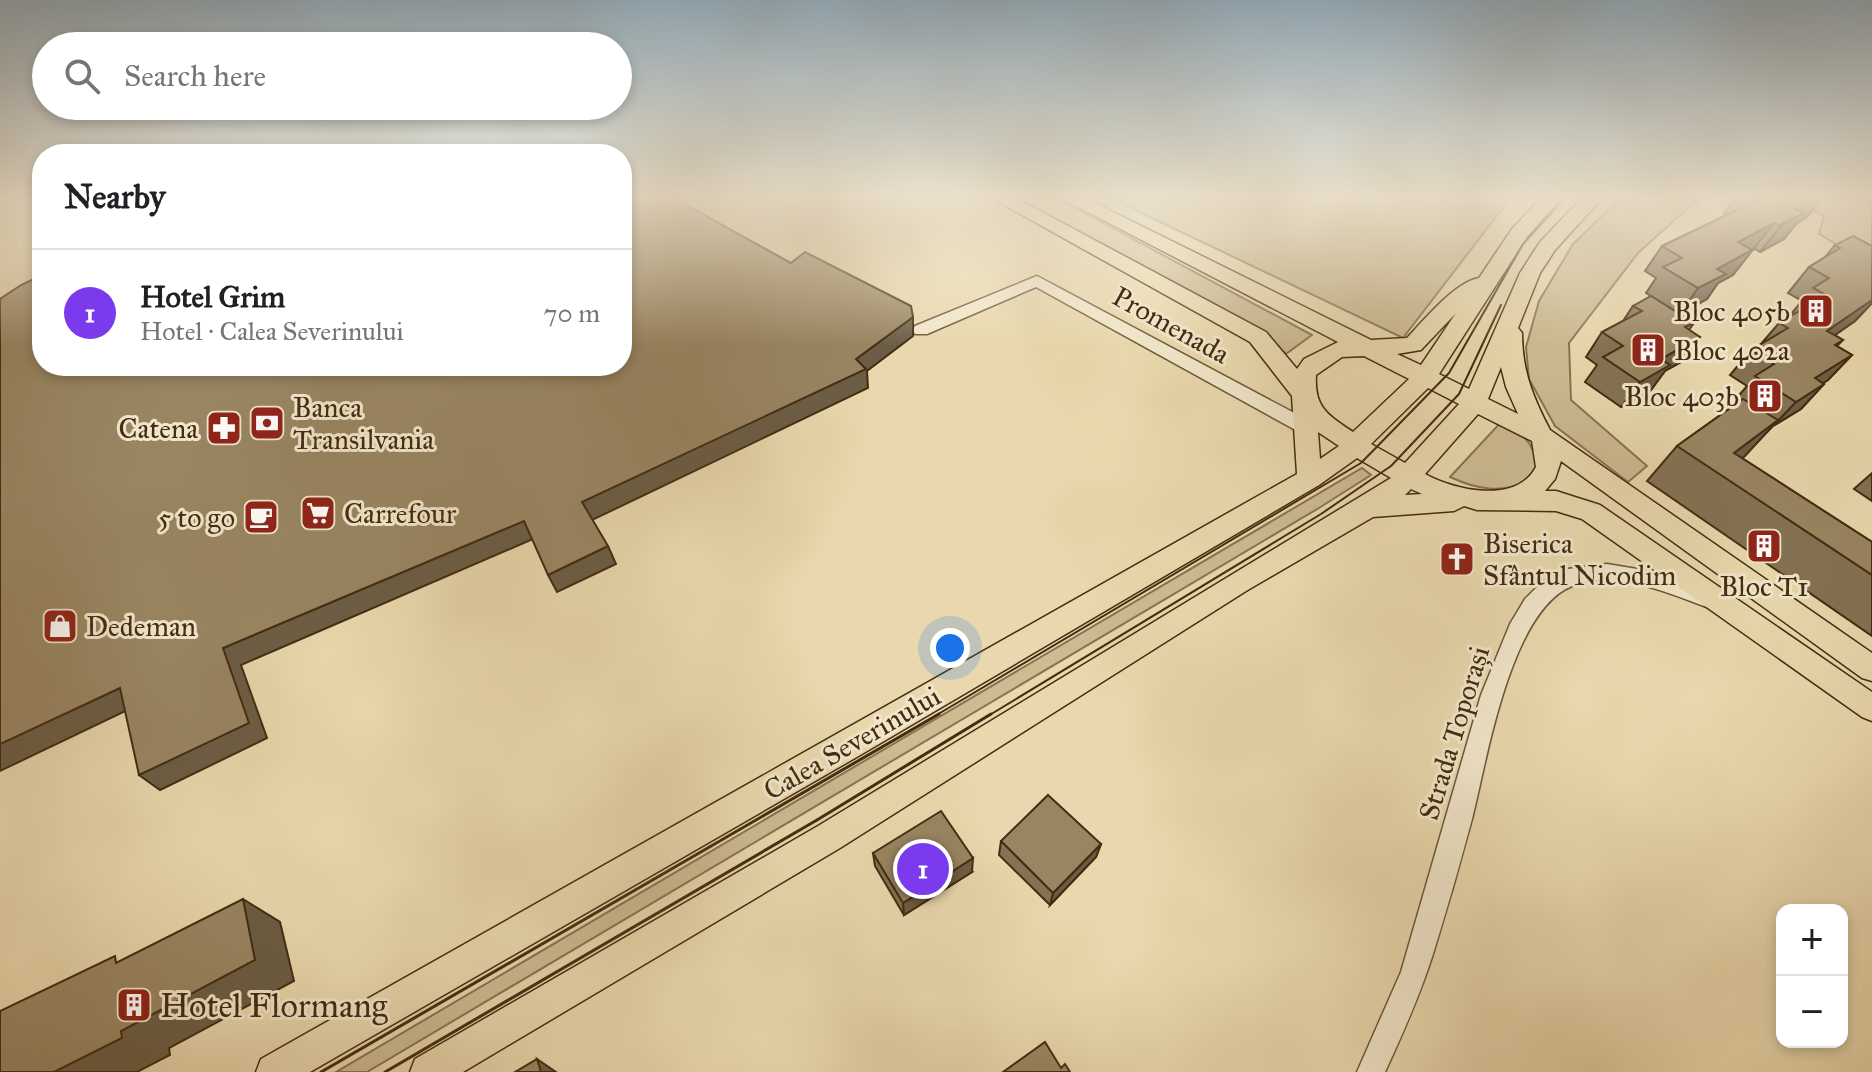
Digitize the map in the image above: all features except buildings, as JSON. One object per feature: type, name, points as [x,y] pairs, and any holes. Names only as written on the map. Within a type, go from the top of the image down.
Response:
[{"type":"main road","points":[[1090,246],[1258,337],[1282,364],[1303,400],[1321,422],[1356,446],[1437,490],[1477,500]]},
{"type":"main road","points":[[1164,246],[1544,437],[1872,669]]},
{"type":"main road","name":"Calea Severinului","points":[[274,1072],[679,844],[1310,478],[1356,446],[1425,377],[1510,246]]},
{"type":"main road","points":[[428,1072],[829,837],[1236,583],[1362,511],[1399,486],[1475,402],[1530,273],[1547,246]]},
{"type":"main road","points":[[1310,478],[1303,400],[1305,374],[1312,364],[1337,350],[1413,345],[1447,309],[1493,272]]},
{"type":"main road","points":[[1505,501],[1532,491],[1545,477],[1548,464],[1544,437],[1513,375],[1511,319]]},
{"type":"main road","points":[[1362,511],[1392,504],[1477,500],[1556,501],[1591,512],[1872,708]]},
{"type":"street","name":"Promenada","points":[[921,330],[1037,281],[1307,428]]},
{"type":"street","name":"Strada Toporași","points":[[1371,1072],[1413,975],[1489,708],[1517,629],[1531,605],[1551,586],[1570,578],[1597,573],[1628,574],[1720,602]]},
{"type":"shaded area","points":[[1101,246],[1146,246],[1312,335],[1286,354],[1262,333]]},
{"type":"shaded area","points":[[1211,246],[1474,246],[1403,338]]},
{"type":"shaded area","points":[[1572,246],[1646,246],[1569,343],[1571,400],[1647,466],[1628,482],[1555,426],[1529,379],[1526,347],[1539,301]]},
{"type":"shaded area","points":[[1840,246],[1872,246],[1872,265]]},
{"type":"shaded area","points":[[1502,421],[1533,449],[1538,465],[1529,482],[1508,488],[1489,488],[1450,477]]},
{"type":"shaded area","points":[[1362,468],[1371,475],[1319,508],[367,1072],[336,1072]]},
{"type":"tram line","points":[[935,716],[1361,463],[1449,373],[1522,246]]},
{"type":"tram line","points":[[988,716],[1321,514],[1391,466],[1459,394],[1501,305]]},
{"type":"tram line","points":[[321,1072],[939,714]]},
{"type":"tram line","points":[[385,1072],[817,820],[991,714]]},
{"type":"place","name":"Bloc 405b","points":[[1816,311]]},
{"type":"place","name":"Bloc 402a","points":[[1648,350]]},
{"type":"place","name":"Bloc 403b","points":[[1765,396]]},
{"type":"place","name":"Banca Transilvania","points":[[267,423]]},
{"type":"place","name":"Catena","points":[[224,428]]},
{"type":"place","name":"Carrefour","points":[[318,513]]},
{"type":"place","name":"5 to go","points":[[261,517]]},
{"type":"place","name":"Bloc T1","points":[[1764,546]]},
{"type":"place","name":"Biserica Sfântul Nicodim","points":[[1457,559]]},
{"type":"place","name":"Dedeman","points":[[60,626]]},
{"type":"place","name":"Hotel Grim","points":[[923,869]]},
{"type":"place","name":"Hotel Flormang","points":[[134,1005]]}]
